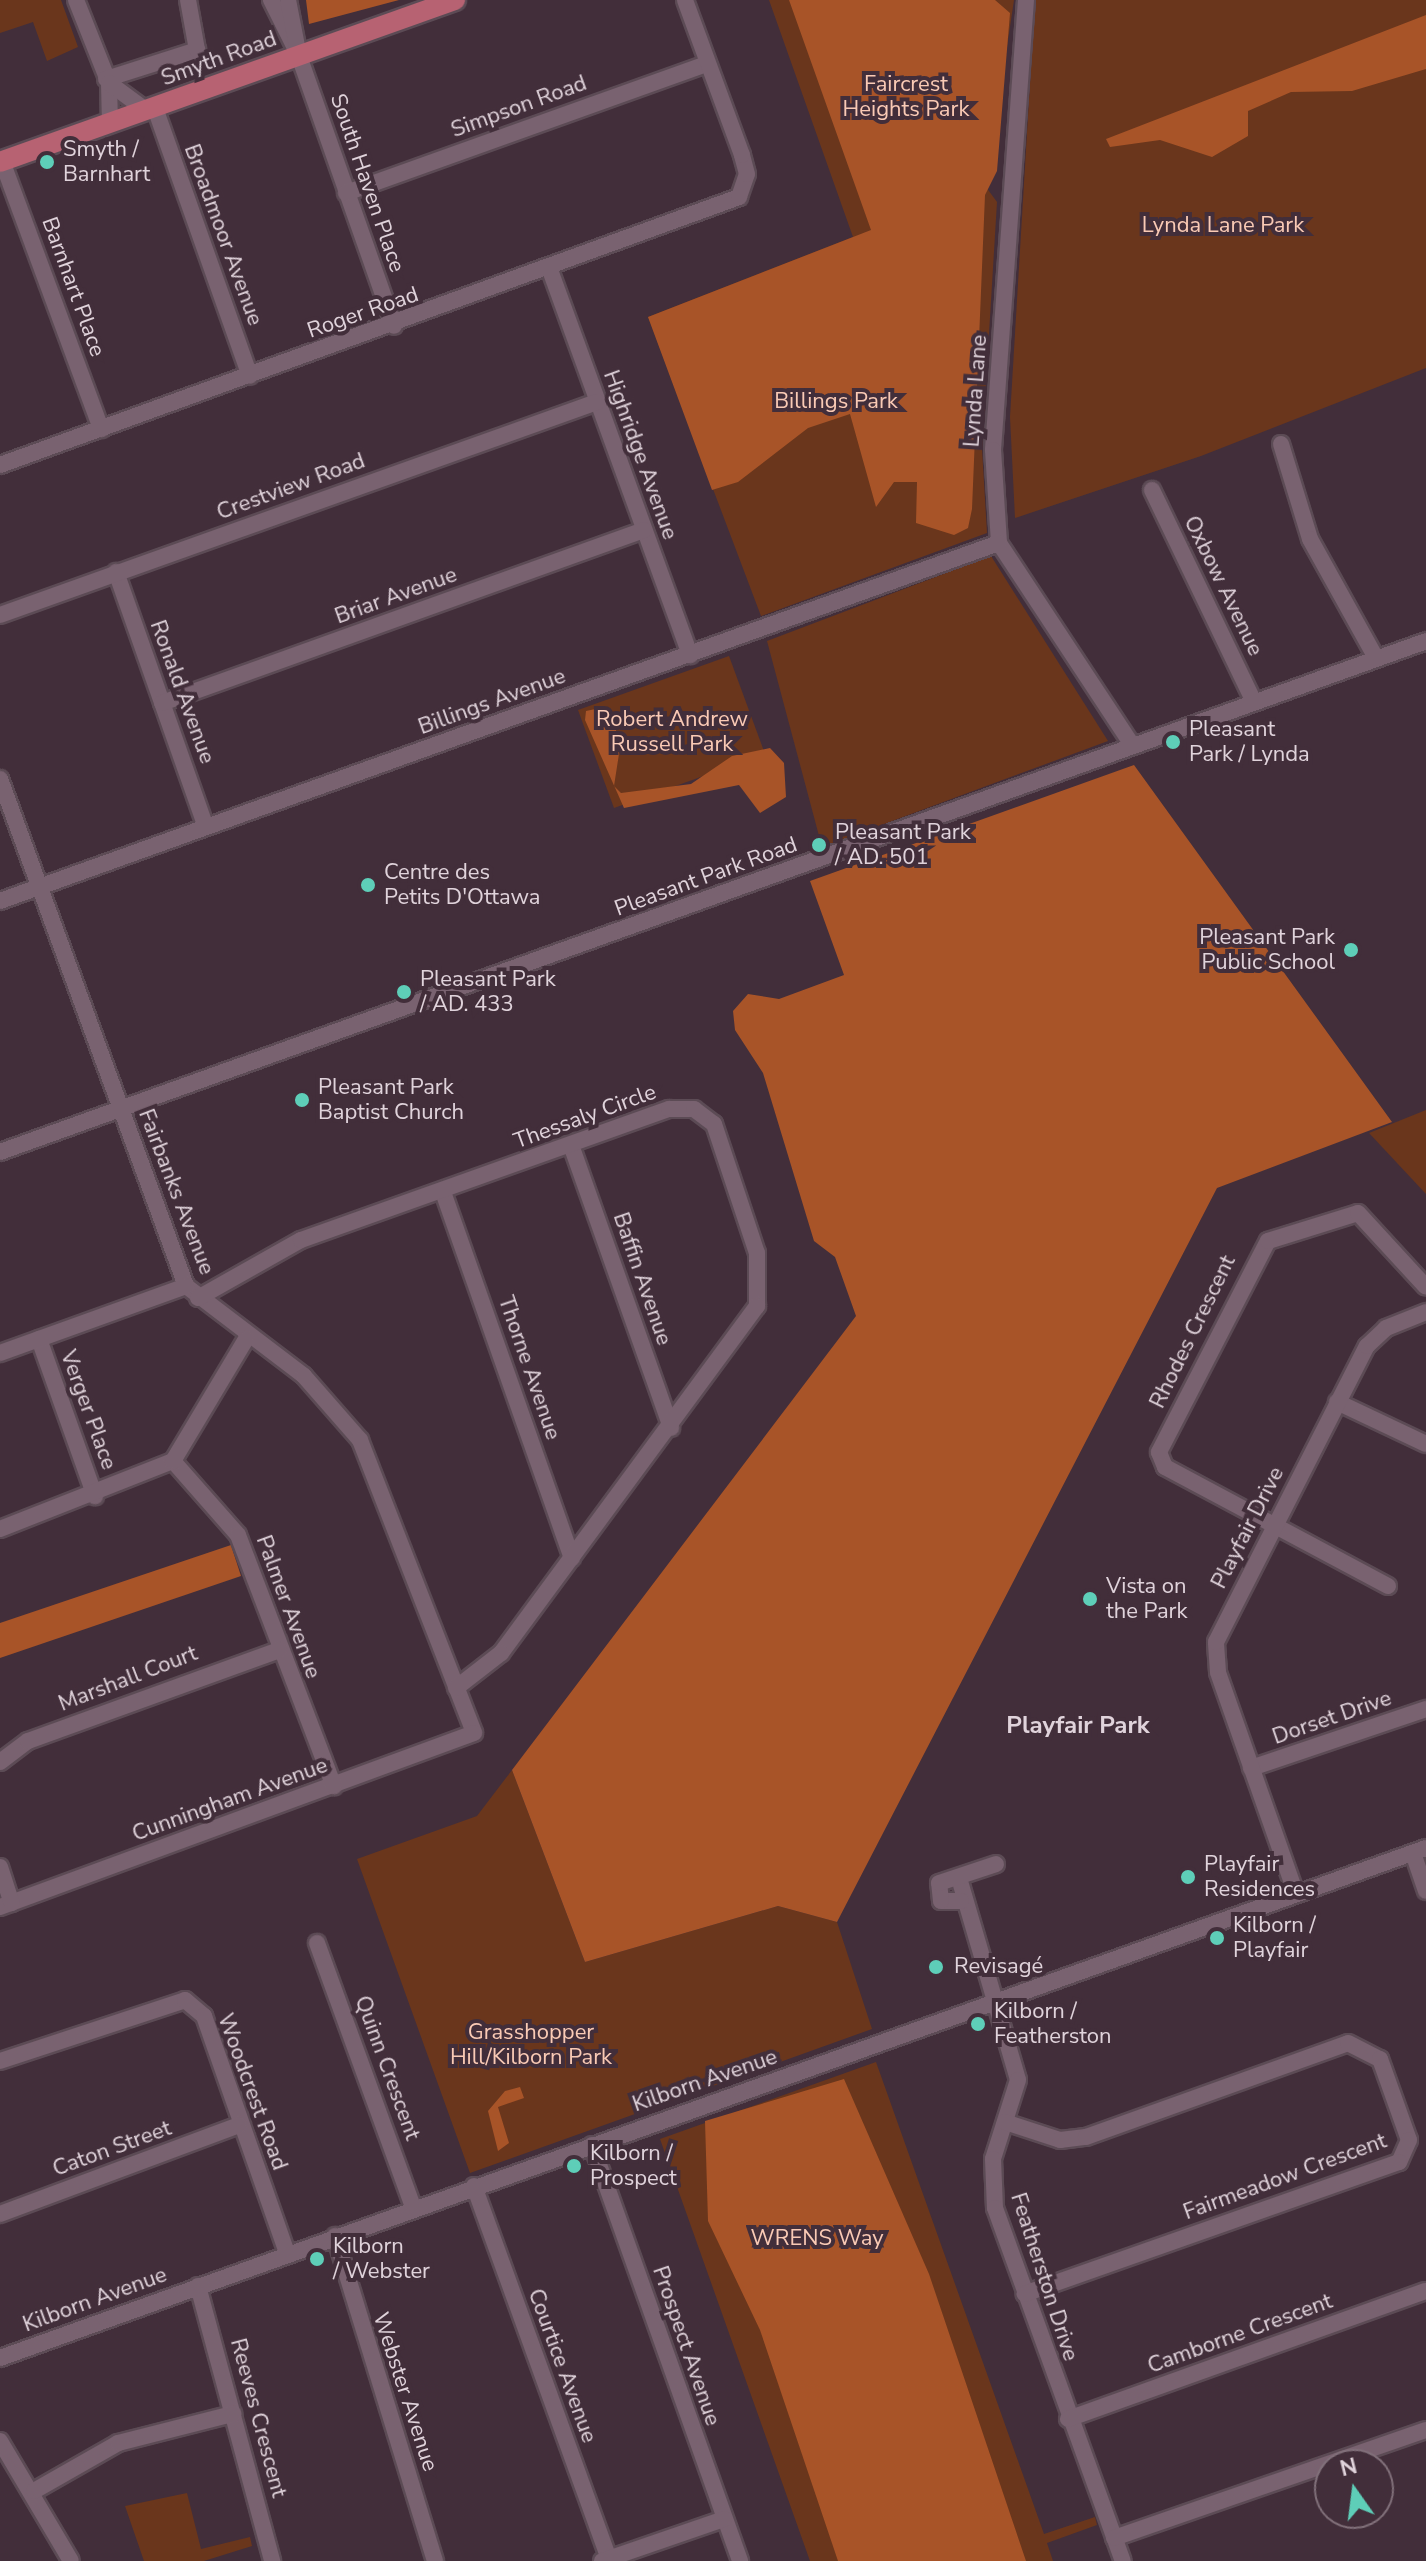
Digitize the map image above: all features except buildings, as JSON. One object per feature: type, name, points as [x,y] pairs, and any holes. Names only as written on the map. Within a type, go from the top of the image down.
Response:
[{"type":"main road","name":"Smyth Road","points":[[1,161],[455,0]]},
{"type":"street","points":[[76,0],[108,81],[110,123]]},
{"type":"street","points":[[108,81],[197,50],[188,0]]},
{"type":"street","points":[[271,0],[299,56]]},
{"type":"street","points":[[288,0],[299,56]]},
{"type":"street","points":[[685,0],[707,64]]},
{"type":"street","name":"Lynda Lane","points":[[1026,0],[993,450],[999,543],[1133,746]]},
{"type":"street","name":"South Haven Place","points":[[299,56],[394,326]]},
{"type":"street","name":"Simpson Road","points":[[346,193],[707,64]]},
{"type":"street","name":"Roger Road","points":[[0,465],[550,270],[739,197],[747,174],[707,64]]},
{"type":"street","points":[[108,81],[151,109]]},
{"type":"street","name":"Broadmoor Avenue","points":[[151,109],[250,376]]},
{"type":"street","name":"Barnhart Place","points":[[1,161],[101,429]]},
{"type":"street","name":"Highridge Avenue","points":[[550,270],[690,655]]},
{"type":"street","name":"Crestview Road","points":[[0,615],[597,402]]},
{"type":"street","points":[[1281,444],[1310,539],[1376,658]]},
{"type":"street","name":"Oxbow Avenue","points":[[1152,490],[1254,702]]},
{"type":"street","name":"Briar Avenue","points":[[162,703],[644,530]]},
{"type":"street","name":"Billings Avenue","points":[[0,901],[999,543]]},
{"type":"street","name":"Ronald Avenue","points":[[116,572],[206,827]]},
{"type":"street","name":"Pleasant Park Road","points":[[0,1152],[1426,641]]},
{"type":"street","name":"Fairbanks Avenue","points":[[0,779],[120,1109],[192,1292],[246,1339],[304,1376],[360,1440],[474,1733]]},
{"type":"street","name":"Thessaly Circle","points":[[0,1353],[192,1292],[301,1240],[443,1192],[669,1109],[694,1109],[714,1124],[762,1280],[746,1328],[501,1653],[456,1688]]},
{"type":"street","name":"Baffin Avenue","points":[[571,1145],[671,1428]]},
{"type":"street","name":"Thorne Avenue","points":[[443,1192],[572,1558]]},
{"type":"street","name":"Rhodes Crescent","points":[[1275,1524],[1159,1460],[1260,1247],[1358,1213],[1426,1287]]},
{"type":"street","name":"Playfair Drive","points":[[1296,1894],[1214,1654],[1275,1524],[1367,1346],[1386,1328],[1426,1312]]},
{"type":"street","name":"Verger Place","points":[[39,1339],[95,1496]]},
{"type":"street","points":[[0,1529],[95,1496],[173,1461],[246,1339]]},
{"type":"street","points":[[1337,1402],[1426,1444]]},
{"type":"street","name":"Palmer Avenue","points":[[173,1461],[238,1535],[279,1650],[334,1786]]},
{"type":"street","points":[[1275,1524],[1388,1586]]},
{"type":"street","name":"Marshall Court","points":[[0,1762],[28,1741],[279,1650]]},
{"type":"street","name":"Dorset Drive","points":[[1251,1768],[1426,1709]]},
{"type":"street","name":"Cunningham Avenue","points":[[6,1905],[474,1733]]},
{"type":"street","points":[[1419,1850],[1426,1891]]},
{"type":"street","name":"Kilborn Avenue","points":[[0,2358],[1419,1850]]},
{"type":"street","name":"Featherston Drive","points":[[996,1864],[937,1890],[945,1904],[961,1901],[997,2002],[1018,2080],[990,2183],[1068,2419],[1123,2561]]},
{"type":"street","points":[[0,1867],[6,1905]]},
{"type":"street","name":"Quinn Crescent","points":[[317,1943],[414,2209]]},
{"type":"street","name":"Woodcrest Road","points":[[0,2061],[185,2000],[204,2016],[239,2125],[287,2253]]},
{"type":"street","name":"Fairmeadow Crescent","points":[[1005,2122],[1060,2140],[1086,2137],[1348,2043],[1380,2059],[1409,2140],[1399,2162],[1025,2294]]},
{"type":"street","name":"Caton Street","points":[[0,2214],[239,2125]]},
{"type":"street","name":"Prospect Avenue","points":[[592,2145],[740,2561]]},
{"type":"street","name":"Courtice Avenue","points":[[474,2186],[607,2560]]},
{"type":"street","name":"Webster Avenue","points":[[335,2236],[435,2561]]},
{"type":"street","name":"Reeves Crescent","points":[[198,2286],[272,2561]]},
{"type":"street","name":"Camborne Crescent","points":[[1068,2419],[1426,2291]]},
{"type":"street","points":[[34,2491],[118,2443],[233,2414]]},
{"type":"street","points":[[1114,2538],[1426,2430]]},
{"type":"street","points":[[0,2441],[34,2491],[71,2561]]},
{"type":"street","points":[[607,2560],[724,2519]]},
{"type":"green space","points":[[0,0],[61,0],[78,47],[47,61],[33,22],[0,33]]},
{"type":"green space","points":[[306,0],[399,0],[309,24]]},
{"type":"green space","name":"Billings Park","points":[[769,0],[1014,0],[986,187],[997,202],[982,449],[987,533],[761,616],[648,317],[853,237]]},
{"type":"green space","name":"Billings Park","points":[[789,0],[995,0],[1010,13],[997,171],[985,195],[972,509],[968,528],[954,535],[916,523],[917,482],[894,482],[876,507],[850,414],[808,428],[738,482],[712,490],[648,317],[871,230]]},
{"type":"green space","name":"Lynda Lane Park","points":[[1035,0],[1426,0],[1426,368],[1201,456],[1015,518],[1010,417]]},
{"type":"green space","points":[[1426,15],[1426,69],[1352,91],[1291,92],[1248,111],[1248,136],[1212,157],[1160,140],[1110,147],[1106,139]]},
{"type":"green space","points":[[991,556],[1108,741],[822,847],[767,641]]},
{"type":"green space","name":"Robert Andrew Russell Park","points":[[729,656],[765,754],[614,808],[578,710]]},
{"type":"green space","points":[[605,707],[621,741],[614,786],[585,720],[586,711]]},
{"type":"green space","points":[[770,748],[784,763],[786,797],[760,813],[739,785],[624,808],[614,786],[621,793],[691,784],[732,756]]},
{"type":"green space","points":[[1134,765],[1392,1122],[1217,1188],[837,1922],[778,1906],[585,1962],[512,1770],[856,1316],[835,1257],[814,1241],[763,1073],[735,1030],[733,1011],[748,994],[779,999],[844,975],[810,881]]},
{"type":"green space","points":[[1426,1110],[1426,1194],[1369,1133]]},
{"type":"green space","points":[[231,1545],[241,1576],[0,1658],[0,1623]]},
{"type":"green space","name":"Grasshopper Hill/Kilborn Park","points":[[512,1770],[585,1962],[778,1906],[837,1922],[872,2029],[470,2173],[357,1859],[477,1816]]},
{"type":"green space","name":"WRENS Way","points":[[876,2062],[1044,2534],[1095,2517],[1097,2525],[1047,2543],[1053,2561],[810,2561],[660,2139]]},
{"type":"green space","name":"WRENS Way","points":[[844,2079],[929,2274],[1026,2561],[838,2561],[760,2330],[708,2221],[705,2121]]},
{"type":"green space","points":[[520,2087],[524,2098],[498,2107],[509,2143],[498,2151],[488,2111],[505,2091]]},
{"type":"green space","points":[[187,2493],[201,2549],[250,2537],[252,2546],[204,2561],[144,2561],[125,2506]]},
{"type":"place","name":"Smyth / Barnhart","points":[[47,162]]},
{"type":"place","name":"Pleasant Park / Lynda","points":[[1173,742]]},
{"type":"place","name":"Pleasant Park / AD. 501","points":[[819,845]]},
{"type":"place","name":"Centre des Petits D'Ottawa","points":[[368,885]]},
{"type":"place","name":"Pleasant Park Public School","points":[[1351,950]]},
{"type":"place","name":"Pleasant Park / AD. 433","points":[[404,992]]},
{"type":"place","name":"Pleasant Park Baptist Church","points":[[302,1100]]},
{"type":"place","name":"Vista on the Park","points":[[1090,1599]]},
{"type":"place","name":"Playfair Residences","points":[[1188,1877]]},
{"type":"place","name":"Kilborn / Playfair","points":[[1217,1938]]},
{"type":"place","name":"Revisagé","points":[[936,1967]]},
{"type":"place","name":"Kilborn / Featherston","points":[[978,2024]]},
{"type":"place","name":"Kilborn / Prospect","points":[[574,2166]]},
{"type":"place","name":"Kilborn / Webster","points":[[317,2259]]},
{"type":"district","name":"Playfair Park","points":[[1078,1726]]},
{"type":"park label","name":"Faircrest Heights Park","points":[[906,96]]}]
